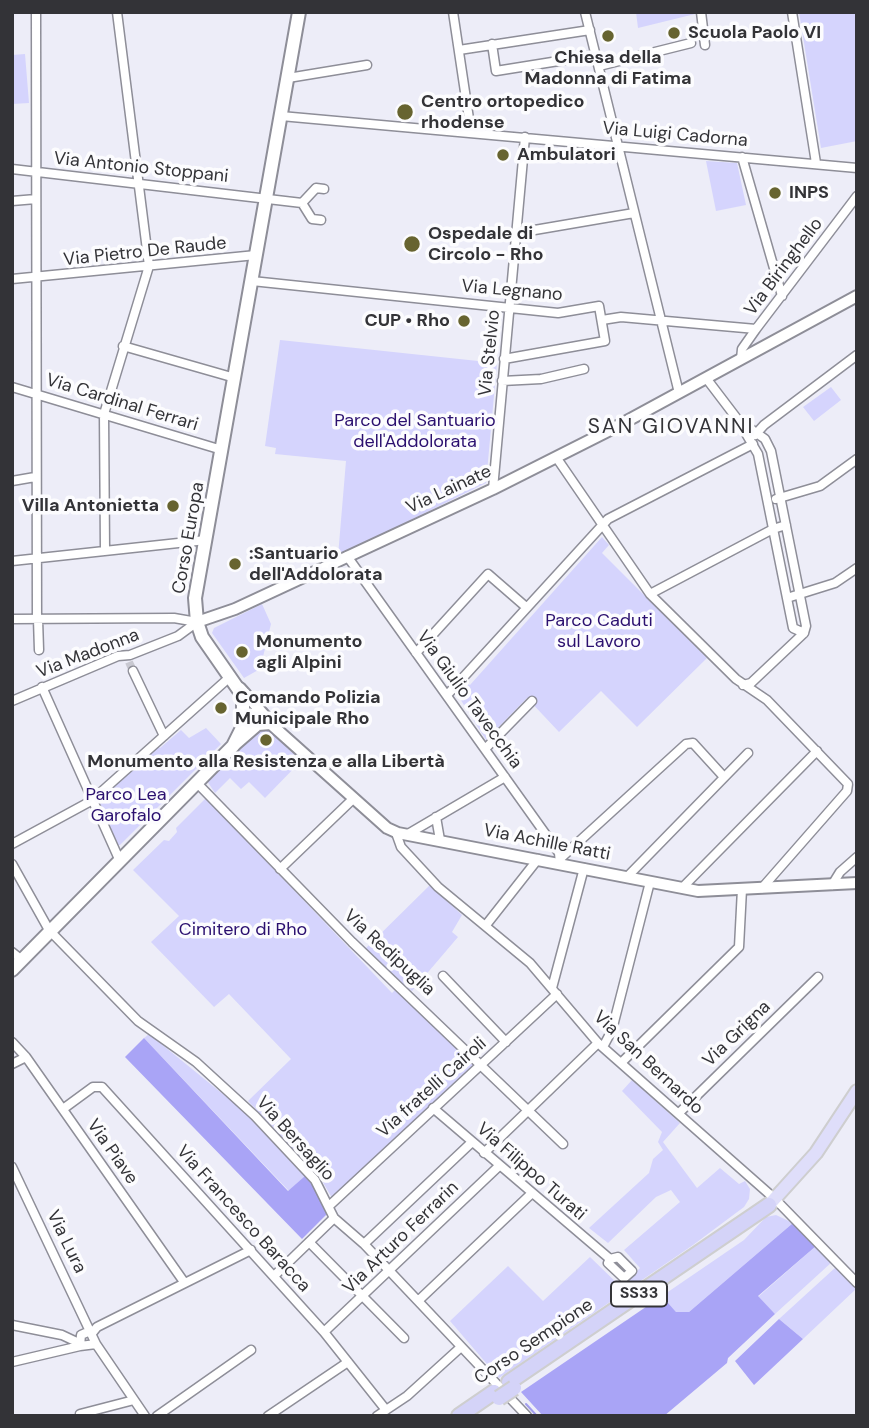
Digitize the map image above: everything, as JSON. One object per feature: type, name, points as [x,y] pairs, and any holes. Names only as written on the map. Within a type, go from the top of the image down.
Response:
[{"type":"highway","name":"Corso Sempione","points":[[459,1416],[496,1395],[732,1241],[772,1202]]},
{"type":"highway","name":"Corso Sempione","points":[[473,1416],[496,1395]]},
{"type":"main road","name":"Corso Europa","points":[[245,717],[240,688],[208,647],[197,622],[195,598],[299,12]]},
{"type":"main road","points":[[15,961],[233,746],[245,717]]},
{"type":"main road","name":"Corso Sempione","points":[[772,1202],[816,1153],[857,1091]]},
{"type":"street","points":[[36,12],[35,477],[39,650]]},
{"type":"street","points":[[105,551],[104,414],[149,267],[117,12]]},
{"type":"street","points":[[453,12],[471,132]]},
{"type":"street","points":[[585,12],[679,393]]},
{"type":"street","points":[[701,12],[705,45]]},
{"type":"street","points":[[792,12],[816,163]]},
{"type":"street","points":[[458,50],[590,30]]},
{"type":"street","points":[[599,66],[691,43]]},
{"type":"street","points":[[492,44],[496,71],[596,55]]},
{"type":"street","points":[[288,78],[367,65]]},
{"type":"street","name":"Via Luigi Cadorna","points":[[282,116],[857,168]]},
{"type":"street","name":"Via Stelvio","points":[[493,489],[526,137]]},
{"type":"street","points":[[742,157],[782,296]]},
{"type":"street","name":"Via Antonio Stoppani","points":[[12,169],[302,203]]},
{"type":"street","points":[[321,220],[312,219],[302,203],[316,188],[324,189]]},
{"type":"street","name":"Via Biringhello","points":[[741,359],[742,349],[756,329],[857,196]]},
{"type":"street","points":[[12,201],[36,198]]},
{"type":"street","points":[[517,233],[634,213]]},
{"type":"street","name":"Via Pietro De Raude","points":[[12,279],[37,279],[257,256]]},
{"type":"street","name":"Via Legnano","points":[[252,281],[558,313],[599,306],[601,320]]},
{"type":"street","name":"Via Lainate","points":[[197,622],[235,608],[493,489],[679,393],[857,296]]},
{"type":"street","points":[[505,359],[605,341],[601,320],[621,317],[756,329]]},
{"type":"street","points":[[123,346],[235,378]]},
{"type":"street","points":[[448,694],[601,525],[756,441],[764,425],[857,355]]},
{"type":"street","points":[[502,381],[541,379],[584,369]]},
{"type":"street","points":[[706,378],[756,441],[771,451],[806,626],[804,632],[751,683],[743,685]]},
{"type":"street","name":"Via Cardinal Ferrari","points":[[12,387],[222,450]]},
{"type":"street","points":[[756,441],[793,628],[804,632]]},
{"type":"street","points":[[556,457],[650,594],[743,685],[767,700],[849,788],[761,889]]},
{"type":"street","points":[[768,501],[820,486],[857,459]]},
{"type":"street","points":[[12,481],[35,477]]},
{"type":"street","points":[[650,594],[773,528],[786,525]]},
{"type":"street","points":[[12,561],[206,540]]},
{"type":"street","name":"Via Giulio Tavecchia","points":[[347,556],[486,747],[561,860]]},
{"type":"street","points":[[787,598],[835,583],[857,568]]},
{"type":"street","points":[[416,653],[488,574],[526,607]]},
{"type":"street","points":[[12,619],[174,618],[197,622]]},
{"type":"street","points":[[174,618],[177,627],[175,637]]},
{"type":"street","name":"Via Madonna","points":[[12,701],[42,687],[128,658],[175,637],[197,622]]},
{"type":"street","points":[[133,671],[164,736]]},
{"type":"street","points":[[12,844],[91,801],[231,676]]},
{"type":"street","points":[[42,687],[119,859]]},
{"type":"street","points":[[240,688],[271,724],[354,798],[402,833],[436,817],[505,776]]},
{"type":"street","points":[[486,747],[532,701]]},
{"type":"street","points":[[245,717],[254,722],[271,724]]},
{"type":"street","points":[[233,746],[258,725],[271,724]]},
{"type":"street","points":[[561,860],[686,744],[693,743],[724,777]]},
{"type":"street","points":[[682,888],[817,751]]},
{"type":"street","points":[[627,877],[748,753]]},
{"type":"street","name":"Via Redipuglia","points":[[196,782],[362,951],[564,1144]]},
{"type":"street","points":[[280,869],[354,798]]},
{"type":"street","points":[[436,817],[440,839]]},
{"type":"street","name":"Via Achille Ratti","points":[[402,833],[538,859],[561,860],[584,868],[682,888],[761,889],[857,884]]},
{"type":"street","name":"Via San Bernardo","points":[[402,833],[401,847],[438,887],[530,963],[601,1045],[678,1113],[857,1283]]},
{"type":"street","points":[[832,885],[857,857]]},
{"type":"street","points":[[486,925],[538,859]]},
{"type":"street","name":"Via Bersaglio","points":[[12,864],[49,930],[138,1021],[196,1062],[255,1116],[315,1180],[334,1218],[364,1244],[527,1416]]},
{"type":"street","points":[[555,991],[584,868]]},
{"type":"street","points":[[484,1153],[601,1045],[612,1030],[650,882]]},
{"type":"street","points":[[622,1062],[738,947],[742,889]]},
{"type":"street","points":[[443,976],[506,1042]]},
{"type":"street","name":"Via Grigna","points":[[678,1113],[818,977]]},
{"type":"street","name":"Via fratelli Cairoli","points":[[329,1206],[483,1064],[555,991]]},
{"type":"street","name":"Via Piave","points":[[12,1042],[26,1056],[184,1282]]},
{"type":"street","points":[[12,1064],[26,1056]]},
{"type":"street","name":"Via Francesco Baracca","points":[[63,1109],[93,1087],[102,1087],[324,1332],[386,1410]]},
{"type":"street","name":"Via Filippo Turati","points":[[433,1108],[610,1259]]},
{"type":"street","points":[[364,1244],[472,1142]]},
{"type":"street","name":"Via Arturo Ferrarin","points":[[324,1332],[499,1166]]},
{"type":"street","name":"Via Lura","points":[[12,1167],[85,1337],[96,1344]]},
{"type":"street","points":[[418,1301],[531,1194]]},
{"type":"street","points":[[274,1276],[334,1218]]},
{"type":"street","points":[[309,1242],[404,1338]]},
{"type":"street","points":[[12,1362],[85,1337],[184,1282],[251,1250]]},
{"type":"street","points":[[12,1325],[85,1337],[96,1344],[145,1416]]},
{"type":"street","points":[[377,1416],[407,1396],[461,1347]]},
{"type":"street","points":[[157,1416],[251,1350]]},
{"type":"street","points":[[268,1416],[348,1362]]},
{"type":"street","points":[[80,1414],[134,1400]]},
{"type":"green space","points":[[636,12],[694,12],[695,14],[638,28]]},
{"type":"green space","points":[[799,12],[857,12],[857,141],[821,148]]},
{"type":"green space","points":[[25,54],[29,103],[12,104],[12,55]]},
{"type":"green space","points":[[706,161],[737,163],[746,205],[716,211]]},
{"type":"green space","name":"Parco del Santuario dell'Addolorata","points":[[280,340],[497,363],[486,483],[338,556],[346,461],[275,454],[276,448],[265,446]]},
{"type":"green space","points":[[831,387],[841,400],[814,421],[803,407]]},
{"type":"green space","name":"Parco Caduti sul Lavoro","points":[[602,537],[609,545],[602,553],[707,658],[637,727],[601,691],[559,732],[527,698],[486,740],[457,694],[467,684],[470,685]]},
{"type":"green space","points":[[262,604],[271,624],[260,669],[244,678],[212,633],[214,628]]},
{"type":"green space","name":"Parco Lea Garofalo","points":[[206,728],[221,744],[120,845],[116,845],[96,801],[157,745],[160,748],[181,730],[189,738]]},
{"type":"green space","points":[[260,730],[269,730],[301,761],[265,798],[249,782],[241,789],[230,778],[215,793],[207,781]]},
{"type":"green space","name":"Cimitero di Rho","points":[[206,798],[392,993],[397,988],[475,1064],[332,1198],[320,1177],[248,1101],[291,1059],[229,994],[214,1007],[151,942],[179,916],[133,870],[164,840],[169,841],[177,832],[176,828]]},
{"type":"green space","points":[[430,885],[462,915],[452,932],[458,937],[412,991],[364,950]]},
{"type":"green space","points":[[149,1034],[240,1108],[305,1176],[289,1191],[144,1038]]},
{"type":"green space","points":[[632,1080],[680,1123],[663,1142],[697,1188],[720,1168],[739,1184],[745,1181],[750,1189],[749,1199],[744,1207],[693,1245],[499,1378],[450,1321],[508,1266],[543,1301],[590,1257],[621,1287],[640,1268],[624,1250],[680,1202],[671,1190],[656,1197],[608,1243],[589,1228],[649,1173],[653,1159],[663,1150],[658,1142],[662,1132],[622,1091]]},
{"type":"green space","points":[[776,1215],[793,1223],[689,1312],[676,1312],[662,1296],[744,1240],[766,1217]]},
{"type":"green space","points":[[816,1246],[832,1262],[775,1314],[758,1297]]},
{"type":"green space","points":[[836,1267],[856,1289],[803,1339],[779,1319]]},
{"type":"shaded area","points":[[144,1038],[288,1191],[305,1176],[317,1191],[329,1212],[302,1239],[125,1057]]},
{"type":"shaded area","points":[[793,1223],[816,1246],[758,1296],[775,1314],[728,1358],[727,1363],[664,1416],[543,1416],[521,1392],[662,1296],[676,1312],[689,1312]]},
{"type":"shaded area","points":[[779,1319],[803,1339],[754,1385],[735,1361]]},
{"type":"waterway","points":[[526,1404],[537,1416]]},
{"type":"tunnel","points":[[129,662],[133,671]]},
{"type":"place","name":"Scuola Paolo VI","points":[[674,33]]},
{"type":"place","name":"Chiesa della Madonna di Fatima","points":[[608,36]]},
{"type":"place","name":"Centro ortopedico rhodense","points":[[405,112]]},
{"type":"place","name":"Ambulatori","points":[[503,155]]},
{"type":"place","name":"INPS","points":[[775,193]]},
{"type":"place","name":"Ospedale di Circolo - Rho","points":[[412,244]]},
{"type":"place","name":"CUP • Rho","points":[[464,321]]},
{"type":"place","name":"Villa Antonietta","points":[[173,506]]},
{"type":"place","name":":Santuario dell'Addolorata","points":[[235,564]]},
{"type":"place","name":"Monumento agli Alpini","points":[[242,652]]},
{"type":"place","name":"Comando Polizia Municipale Rho","points":[[221,708]]},
{"type":"place","name":"Monumento alla Resistenza e alla Libertà","points":[[266,740]]},
{"type":"district","name":"SAN GIOVANNI","points":[[671,427]]}]
